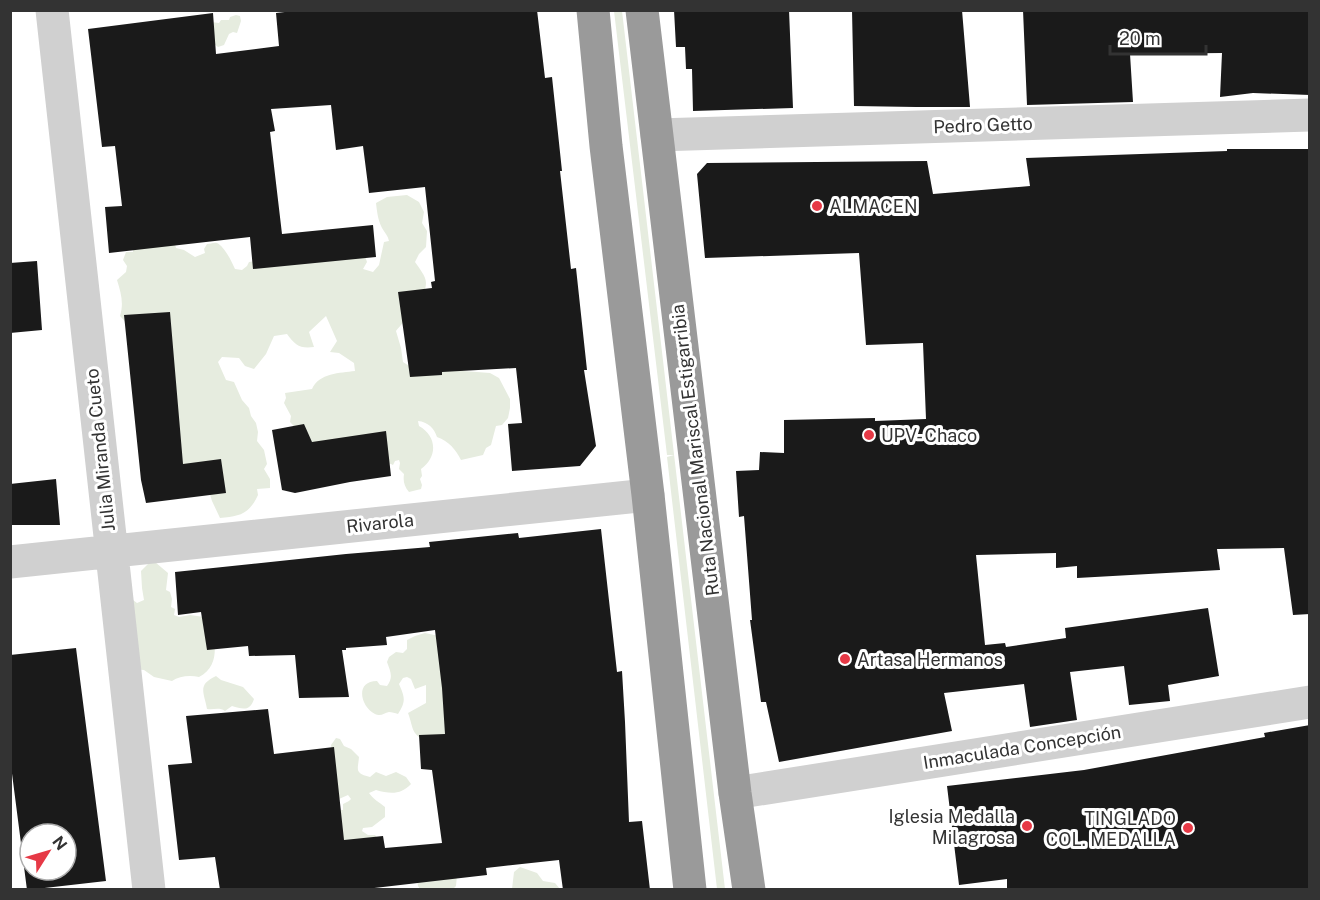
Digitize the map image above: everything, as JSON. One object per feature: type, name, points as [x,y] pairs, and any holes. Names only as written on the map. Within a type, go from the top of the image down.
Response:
[{"type":"highway","points":[[593,10],[606,146],[648,495],[690,890]]},
{"type":"highway","name":"Ruta Nacional Mariscal Estigarribia","points":[[642,10],[735,793],[749,890]]},
{"type":"street","name":"Julia Miranda Cueto","points":[[52,10],[149,890]]},
{"type":"street","name":"Pedro Getto","points":[[657,135],[1310,115]]},
{"type":"street","name":"Rivarola","points":[[10,562],[648,495]]},
{"type":"street","name":"Inmaculada Concepción","points":[[735,793],[1310,702]]},
{"type":"shaded area","points":[[614,11],[622,11],[725,889],[717,889],[667,457],[674,455],[667,455]]},
{"type":"shaded area","points":[[240,16],[241,21],[237,33],[229,34],[224,45],[218,47],[214,44],[211,22],[219,23],[221,20],[229,20],[230,17]]},
{"type":"shaded area","points":[[407,195],[419,202],[424,212],[422,223],[427,231],[426,247],[415,262],[424,275],[426,283],[419,302],[396,331],[403,362],[417,371],[460,363],[463,371],[490,373],[499,378],[510,399],[508,418],[502,425],[496,426],[491,445],[486,448],[483,455],[461,460],[452,446],[437,437],[430,426],[418,421],[419,426],[425,430],[432,441],[433,453],[421,469],[421,489],[409,492],[404,483],[404,474],[399,469],[399,460],[393,465],[311,444],[290,422],[291,416],[284,403],[285,393],[312,389],[325,377],[355,371],[354,363],[339,353],[330,352],[337,341],[326,316],[309,332],[314,347],[298,345],[287,334],[274,336],[266,354],[254,369],[245,366],[239,358],[222,357],[218,362],[226,380],[234,382],[256,423],[257,441],[264,450],[267,464],[264,469],[270,479],[270,488],[257,489],[258,495],[255,502],[247,511],[220,518],[207,485],[177,470],[130,327],[120,316],[122,302],[117,280],[126,272],[127,266],[123,260],[126,252],[133,252],[133,243],[172,232],[176,248],[195,257],[205,253],[204,249],[207,244],[217,243],[230,258],[235,269],[242,270],[249,262],[362,247],[367,262],[363,269],[373,272],[379,265],[384,242],[389,241],[382,228],[376,203],[387,197]]},
{"type":"shaded area","points":[[155,562],[168,573],[166,590],[170,592],[171,607],[175,609],[174,615],[211,618],[215,643],[214,659],[206,672],[199,677],[185,676],[172,681],[154,677],[144,670],[134,669],[133,600],[137,603],[144,600],[141,571],[149,563]]},
{"type":"shaded area","points":[[425,633],[439,636],[456,733],[426,742],[415,733],[408,713],[426,703],[426,685],[415,689],[411,679],[403,678],[399,684],[403,702],[398,714],[389,712],[381,715],[375,714],[366,705],[362,694],[365,685],[370,682],[377,681],[380,685],[387,686],[391,677],[387,662],[389,657],[396,652],[403,653],[407,649],[407,640]]},
{"type":"shaded area","points":[[216,676],[221,680],[243,687],[254,699],[250,706],[242,709],[232,706],[225,711],[207,709],[204,686]]},
{"type":"shaded area","points":[[336,738],[359,757],[358,770],[361,774],[370,777],[376,772],[386,776],[396,772],[406,777],[411,784],[399,792],[376,790],[369,793],[385,807],[385,817],[372,827],[363,828],[362,831],[368,835],[375,835],[379,840],[347,845],[305,803],[343,810],[343,804],[351,799],[348,795],[339,799],[331,745]]},
{"type":"shaded area","points":[[520,867],[537,873],[543,881],[555,883],[560,889],[512,889],[514,872]]},
{"type":"shaded area","points":[[416,875],[457,875],[456,886],[453,889],[420,889]]},
{"type":"building","points":[[302,10],[537,10],[545,78],[552,77],[571,269],[576,268],[587,370],[584,370],[596,446],[580,466],[512,471],[508,424],[522,423],[516,368],[442,372],[442,375],[410,377],[398,292],[432,288],[431,282],[435,281],[425,187],[369,193],[363,146],[336,150],[331,105],[271,109],[275,131],[270,132],[282,234],[373,225],[376,257],[253,269],[250,237],[109,253],[105,207],[122,206],[115,146],[102,147],[88,29],[213,13],[216,54],[279,46],[276,13]]},
{"type":"building","points":[[674,10],[789,10],[793,108],[693,111],[692,69],[686,69],[685,47],[676,47]]},
{"type":"building","points":[[852,10],[962,10],[970,107],[854,106]]},
{"type":"building","points":[[1023,10],[1310,10],[1310,95],[1253,93],[1220,97],[1222,53],[1130,54],[1133,102],[1027,105]]},
{"type":"building","points":[[1227,149],[1310,149],[1310,614],[1293,615],[1284,548],[1217,549],[1220,570],[1077,578],[1077,566],[1056,568],[1056,553],[976,555],[985,645],[1005,643],[1006,647],[1066,638],[1065,628],[1208,608],[1219,676],[1168,685],[1170,701],[1129,705],[1124,666],[1070,672],[1077,720],[1030,727],[1024,684],[944,693],[952,731],[779,762],[766,702],[761,702],[750,620],[752,620],[744,516],[739,517],[736,471],[759,470],[760,452],[784,453],[784,420],[926,419],[923,343],[866,345],[859,253],[705,258],[697,174],[707,163],[927,161],[933,194],[1030,186],[1026,158],[1227,151]]},
{"type":"building","points":[[37,261],[42,330],[10,333],[10,263]]},
{"type":"building","points":[[170,312],[183,464],[221,459],[226,493],[146,503],[141,480],[124,315]]},
{"type":"building","points":[[304,424],[312,442],[386,431],[391,476],[295,493],[282,490],[272,430]]},
{"type":"building","points":[[56,479],[60,525],[10,525],[10,484]]},
{"type":"building","points":[[601,529],[617,672],[622,671],[629,822],[642,821],[650,890],[563,890],[559,860],[486,868],[487,875],[357,890],[220,890],[215,857],[179,860],[168,765],[192,763],[186,716],[268,709],[274,754],[334,747],[344,840],[383,836],[385,848],[442,843],[432,770],[421,769],[419,735],[445,734],[435,630],[386,637],[387,645],[342,650],[349,697],[299,698],[295,655],[249,656],[248,646],[207,650],[201,612],[178,615],[175,572],[430,547],[429,542],[518,533],[519,538]]},
{"type":"building","points":[[76,648],[106,881],[27,890],[26,882],[78,882],[78,822],[18,822],[10,758],[10,655]]},
{"type":"building","points":[[1310,725],[1310,890],[1007,890],[1007,879],[959,885],[947,786],[1084,770],[1265,737],[1264,733]]},
{"type":"place","name":"ALMACEN","points":[[817,206]]},
{"type":"place","name":"UPV- Chaco","points":[[869,435]]},
{"type":"place","name":"Artasa Hermanos","points":[[845,659]]},
{"type":"place","name":"Iglesia Medalla Milagrosa","points":[[1027,826]]},
{"type":"place","name":"TINGLADO COL. MEDALLA","points":[[1188,828]]}]
